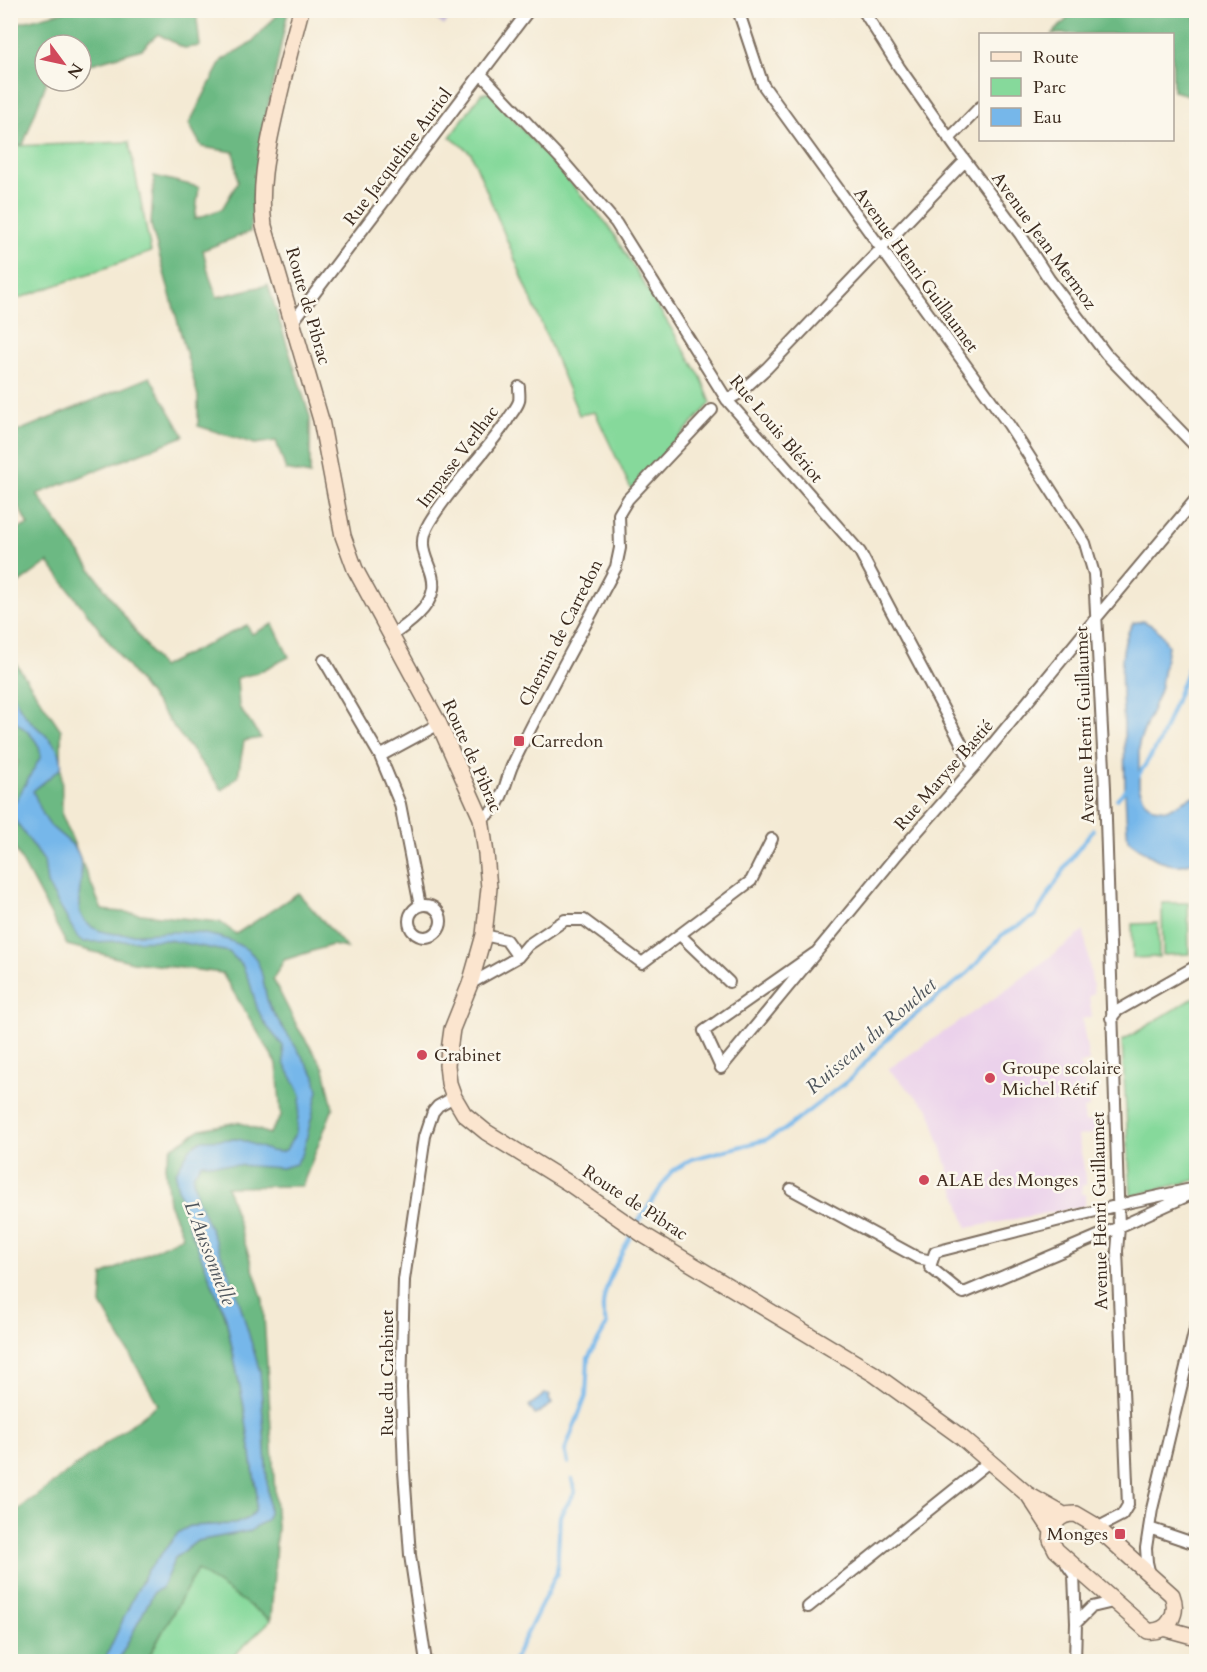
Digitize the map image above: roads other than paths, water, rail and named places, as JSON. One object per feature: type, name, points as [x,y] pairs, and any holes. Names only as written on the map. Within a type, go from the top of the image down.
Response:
[{"type":"main road","name":"Route de Pibrac","points":[[301,10],[264,167],[261,205],[264,226],[321,420],[343,536],[355,569],[439,724],[480,818],[489,888],[480,954],[452,1029],[447,1065],[449,1083],[454,1097],[464,1114],[486,1132],[642,1233],[874,1374],[943,1423],[1028,1494],[1064,1515],[1076,1514],[1085,1518],[1172,1595],[1175,1608]]},
{"type":"main road","name":"Route de Pibrac","points":[[1028,1494],[1052,1531]]},
{"type":"main road","points":[[1064,1515],[1056,1522],[1052,1531],[1051,1540],[1056,1550],[1113,1602],[1148,1631],[1156,1632],[1170,1623],[1175,1608]]},
{"type":"main road","points":[[1175,1608],[1197,1630]]},
{"type":"main road","points":[[1163,1628],[1197,1637]]},
{"type":"street","name":"Rue Jacqueline Auriol","points":[[292,323],[529,10]]},
{"type":"street","name":"Avenue Henri Guillaumet","points":[[738,10],[763,85],[1009,425],[1085,543],[1094,574],[1105,788],[1119,1227],[1117,1251],[1128,1504],[1122,1515],[1097,1528]]},
{"type":"street","name":"Avenue Jean Mermoz","points":[[863,10],[899,67],[965,161],[1106,354],[1197,447]]},
{"type":"street","name":"Rue Louis Blériot","points":[[481,74],[560,158],[616,223],[727,400],[860,552],[974,767]]},
{"type":"street","points":[[949,138],[979,109]]},
{"type":"street","points":[[727,400],[738,394],[767,368],[965,161]]},
{"type":"street","name":"Impasse Verlhac","points":[[392,636],[412,621],[426,604],[433,590],[423,548],[424,534],[429,522],[507,421],[519,402],[519,387]]},
{"type":"street","name":"Chemin de Carredon","points":[[480,818],[489,815],[498,805],[529,731],[616,567],[620,548],[619,514],[628,499],[712,410]]},
{"type":"street","name":"Rue Maryse Bastié","points":[[815,953],[704,1031],[721,1068],[895,857],[974,767],[1097,616],[1197,499]]},
{"type":"street","points":[[324,660],[380,756],[400,804],[420,906]]},
{"type":"street","points":[[380,756],[439,724]]},
{"type":"street","points":[[470,984],[518,957],[528,945],[566,920],[584,920],[642,963],[751,881],[772,839]]},
{"type":"street","points":[[484,934],[506,940],[518,957]]},
{"type":"street","points":[[680,935],[729,982]]},
{"type":"street","points":[[1111,1018],[1117,1011],[1197,966]]},
{"type":"street","name":"Rue du Crabinet","points":[[426,1662],[410,1555],[404,1471],[401,1388],[404,1280],[426,1136],[433,1112],[438,1106],[454,1097]]},
{"type":"street","points":[[791,1188],[918,1258],[932,1261]]},
{"type":"street","points":[[1197,1190],[1119,1227],[964,1293],[930,1267],[935,1252],[1118,1206],[1197,1190]]},
{"type":"street","points":[[1150,1575],[1146,1548],[1149,1528],[1197,1325]]},
{"type":"street","points":[[808,1607],[990,1461]]},
{"type":"street","points":[[1149,1528],[1197,1544]]},
{"type":"street","points":[[1056,1550],[1074,1575],[1075,1662]]},
{"type":"street","points":[[1076,1623],[1092,1606],[1113,1602]]},
{"type":"water","points":[[1143,621],[1155,627],[1168,646],[1160,690],[1139,743],[1139,787],[1145,801],[1153,808],[1167,810],[1196,796],[1196,860],[1187,864],[1169,864],[1160,861],[1128,840],[1122,660],[1127,634],[1133,623]]},
{"type":"water","name":"L'Aussonnelle","points":[[11,690],[23,712],[49,738],[59,752],[61,768],[33,791],[42,813],[52,828],[73,845],[78,853],[81,862],[79,906],[84,920],[92,927],[117,934],[193,932],[206,934],[226,939],[249,951],[259,965],[270,1008],[315,1076],[318,1091],[303,1153],[296,1164],[282,1168],[202,1163],[194,1173],[193,1179],[197,1198],[235,1287],[260,1372],[269,1513],[266,1520],[250,1531],[197,1541],[175,1558],[162,1588],[154,1592],[118,1661],[104,1661],[148,1570],[179,1532],[190,1526],[235,1524],[247,1519],[255,1511],[257,1495],[244,1407],[226,1318],[188,1223],[176,1181],[176,1172],[190,1148],[202,1140],[239,1139],[270,1151],[286,1150],[296,1132],[301,1095],[284,1063],[283,1046],[265,1024],[242,965],[229,952],[169,940],[84,942],[78,938],[47,884],[44,861],[12,816],[13,806],[40,758],[40,752],[31,735],[11,718]]},
{"type":"water","points":[[545,1394],[550,1395],[549,1399],[552,1404],[535,1415],[529,1406]]},
{"type":"waterway","name":"Ruisseau du Rouchet","points":[[1138,776],[1159,743],[1190,664],[1196,656]]},
{"type":"waterway","name":"Ruisseau du Rouchet","points":[[1117,799],[1129,786]]},
{"type":"waterway","name":"Ruisseau du Rouchet","points":[[638,1222],[671,1172],[692,1159],[765,1140],[784,1130],[850,1079],[894,1032],[969,972],[1002,935],[1035,916],[1070,860],[1093,830]]},
{"type":"waterway","name":"Ruisseau du Rouchet","points":[[568,1463],[565,1450],[586,1396],[588,1358],[607,1325],[603,1311],[605,1292],[612,1272],[631,1235]]},
{"type":"waterway","name":"Ruisseau du Rouchet","points":[[513,1662],[557,1573],[560,1516],[575,1492],[572,1479]]},
{"type":"place","name":"Carredon","points":[[519,741]]},
{"type":"place","name":"Crabinet","points":[[422,1055]]},
{"type":"place","name":"Groupe scolaire Michel Rétif","points":[[990,1078]]},
{"type":"place","name":"ALAE des Monges","points":[[924,1180]]},
{"type":"place","name":"Monges","points":[[1120,1534]]}]
